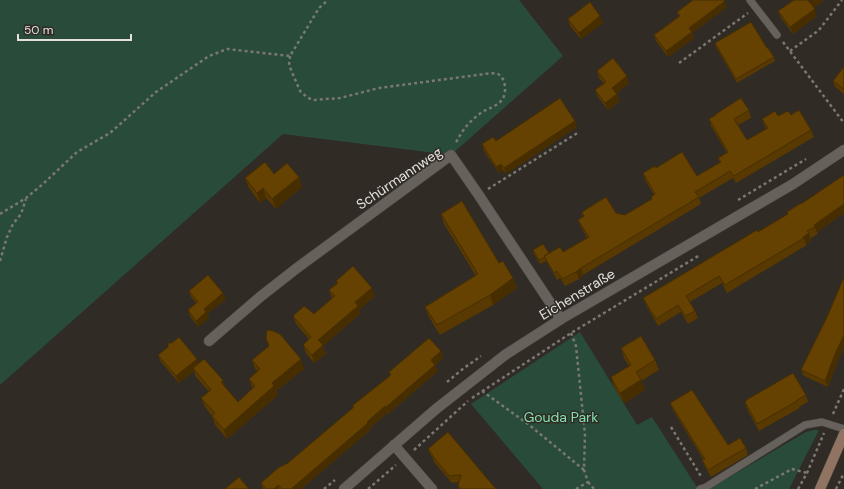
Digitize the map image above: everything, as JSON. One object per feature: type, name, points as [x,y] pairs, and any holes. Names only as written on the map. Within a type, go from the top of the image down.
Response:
[{"type":"main road","points":[[820,489],[844,434]]},
{"type":"street","name":"Eichenstraße","points":[[344,489],[394,445],[505,355],[561,319],[793,184],[844,150]]},
{"type":"street","name":"Schürmannweg","points":[[209,341],[297,268],[451,156],[561,319]]},
{"type":"street","points":[[394,445],[432,489]]},
{"type":"lane","points":[[750,0],[777,35]]},
{"type":"lane","points":[[703,488],[805,425],[822,422],[844,429]]},
{"type":"path","points":[[328,0],[320,8],[290,56],[289,65],[300,91],[308,98],[314,100],[340,98],[379,88],[485,74],[497,74],[502,78],[505,88],[504,96],[498,104],[474,118],[465,128],[458,139],[451,156]]},
{"type":"path","points":[[790,51],[819,30],[842,0]]},
{"type":"path","points":[[679,63],[756,8]]},
{"type":"path","points":[[777,35],[844,123]]},
{"type":"path","points":[[0,214],[26,198],[77,152],[110,133],[156,92],[208,56],[228,49],[290,56]]},
{"type":"path","points":[[478,194],[579,132]]},
{"type":"path","points":[[0,261],[13,224],[22,214],[26,198]]},
{"type":"path","points":[[368,489],[469,401],[570,333],[576,346],[582,401],[584,470],[588,482],[594,489]]},
{"type":"path","points":[[798,489],[807,473],[844,389]]},
{"type":"path","points":[[482,391],[528,424],[584,470]]},
{"type":"path","points":[[671,427],[703,488]]},
{"type":"path","points":[[754,489],[792,469],[807,473]]},
{"type":"path","points":[[836,489],[844,473]]},
{"type":"path","points":[[576,489],[588,482]]},
{"type":"green space","points":[[0,0],[519,0],[563,56],[451,155],[283,134],[0,385]]},
{"type":"green space","name":"Gouda Park","points":[[580,332],[637,425],[652,417],[698,489],[543,489],[471,404]]},
{"type":"green space","points":[[819,430],[789,489],[709,489],[806,432]]},
{"type":"building","points":[[693,0],[725,1],[689,28],[692,32],[666,51],[654,35],[680,16],[677,12]]},
{"type":"building","points":[[794,0],[808,0],[815,9],[790,27],[778,11]]},
{"type":"building","points":[[590,2],[600,16],[579,33],[568,19]]},
{"type":"building","points":[[751,22],[774,57],[736,79],[715,43]]},
{"type":"building","points":[[613,58],[627,76],[612,88],[617,94],[605,103],[595,90],[606,82],[597,71]]},
{"type":"building","points":[[844,67],[844,89],[833,81]]},
{"type":"building","points":[[560,98],[575,121],[504,168],[501,164],[496,167],[482,144],[493,137],[496,141]]},
{"type":"building","points":[[741,98],[749,110],[734,119],[747,140],[768,128],[762,119],[775,111],[778,116],[788,111],[791,115],[799,110],[811,130],[734,176],[730,171],[695,192],[699,197],[576,272],[562,279],[557,271],[554,273],[544,256],[560,247],[563,252],[589,237],[578,220],[584,216],[582,212],[606,197],[616,213],[625,215],[652,199],[651,197],[655,194],[643,173],[655,166],[656,168],[682,152],[697,176],[721,162],[718,158],[728,152],[709,119]]},
{"type":"building","points":[[265,162],[274,174],[287,163],[299,177],[272,199],[263,188],[257,193],[245,178]]},
{"type":"building","points":[[844,175],[844,204],[814,225],[815,227],[807,231],[809,233],[803,237],[804,238],[725,285],[719,276],[686,296],[695,311],[685,316],[678,305],[656,319],[643,298],[757,230],[758,232],[788,214],[787,212]]},
{"type":"building","points":[[462,201],[499,263],[503,261],[513,278],[490,295],[437,325],[425,307],[478,274],[441,214]]},
{"type":"building","points":[[543,244],[549,253],[539,260],[533,250]]},
{"type":"building","points":[[353,266],[372,288],[355,302],[358,306],[318,340],[323,345],[312,355],[303,345],[311,337],[293,316],[304,306],[314,314],[335,296],[329,290],[338,283],[336,281]]},
{"type":"building","points":[[208,275],[223,293],[204,309],[206,312],[196,321],[188,310],[198,302],[189,291]]},
{"type":"building","points":[[844,277],[844,335],[825,381],[801,370],[828,315]]},
{"type":"building","points":[[267,330],[280,334],[301,359],[272,383],[274,386],[224,430],[212,416],[215,413],[201,398],[211,390],[193,368],[204,359],[223,380],[221,382],[238,402],[255,386],[249,379],[260,369],[252,360],[269,346],[266,338]]},
{"type":"building","points":[[641,336],[655,360],[636,372],[641,380],[620,393],[611,377],[631,365],[621,348]]},
{"type":"building","points":[[179,337],[197,359],[176,376],[158,355],[168,347],[168,343],[172,343]]},
{"type":"building","points":[[429,338],[441,351],[431,360],[435,365],[386,407],[385,406],[367,422],[368,423],[291,489],[282,489],[278,485],[274,489],[266,489],[261,483],[278,468],[288,463],[354,407],[352,406],[391,375],[389,372]]},
{"type":"building","points":[[793,373],[806,395],[757,424],[745,402]]},
{"type":"building","points":[[692,390],[728,445],[740,438],[746,448],[708,470],[702,460],[705,459],[670,403]]},
{"type":"building","points":[[448,432],[496,489],[461,489],[458,486],[461,475],[449,476],[428,449]]},
{"type":"building","points":[[239,477],[249,489],[225,489]]}]
